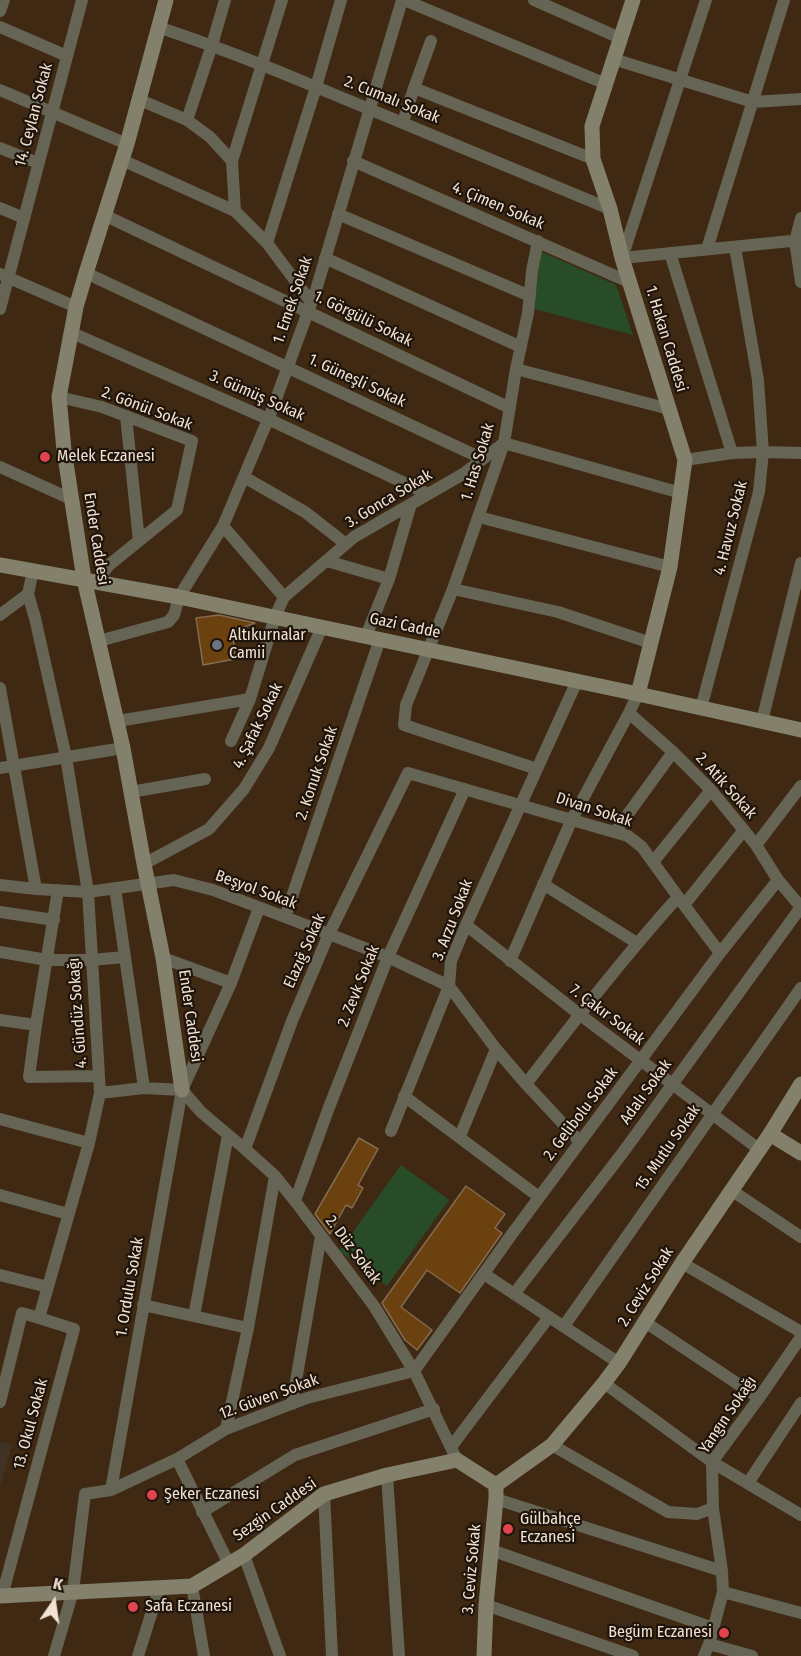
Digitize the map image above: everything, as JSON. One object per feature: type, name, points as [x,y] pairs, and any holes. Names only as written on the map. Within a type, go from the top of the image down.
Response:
[{"type":"street","points":[[0,11],[4,0]]},
{"type":"street","name":"14. Ceylan Sokak","points":[[0,309],[4,276],[24,218],[82,0]]},
{"type":"street","name":"Ender Caddesi","points":[[166,0],[140,100],[76,307],[58,397],[71,499],[90,580],[99,641],[118,721],[163,958],[182,1090]]},
{"type":"street","points":[[187,120],[225,0]]},
{"type":"street","points":[[235,211],[232,161],[282,0]]},
{"type":"street","points":[[267,243],[341,0]]},
{"type":"street","points":[[403,0],[606,84]]},
{"type":"street","name":"1. Emek Sokak","points":[[99,641],[168,622],[174,615],[179,597],[224,526],[268,419],[310,306],[403,0]]},
{"type":"street","points":[[534,0],[620,38]]},
{"type":"street","name":"1. Hakan Caddesi","points":[[633,0],[592,126],[593,159],[685,460],[670,567],[638,694]]},
{"type":"street","points":[[706,0],[622,258],[798,241]]},
{"type":"street","points":[[707,249],[784,0]]},
{"type":"street","points":[[0,27],[67,56]]},
{"type":"street","name":"2. Cumalı Sokak","points":[[158,27],[212,45],[369,107],[610,209]]},
{"type":"street","points":[[403,122],[431,41]]},
{"type":"street","points":[[613,59],[753,102],[801,99]]},
{"type":"street","points":[[414,88],[593,159]]},
{"type":"street","points":[[0,90],[127,144]]},
{"type":"street","points":[[140,100],[187,120],[210,137],[232,161]]},
{"type":"street","points":[[0,148],[38,163]]},
{"type":"street","points":[[122,160],[235,211],[267,243],[310,306]]},
{"type":"street","name":"4. Çimen Sokak","points":[[353,161],[629,282]]},
{"type":"street","points":[[0,208],[24,218]]},
{"type":"street","name":"1. Görgülü Sokak","points":[[104,214],[310,306],[510,408]]},
{"type":"street","points":[[338,214],[530,296]]},
{"type":"street","points":[[801,218],[798,241],[801,282]]},
{"type":"street","name":"1. Has Sokak","points":[[537,769],[404,725],[406,705],[453,589],[504,443],[528,313],[532,271],[538,241]]},
{"type":"street","name":"4. Havuz Sokak","points":[[701,708],[759,492],[763,452],[758,380],[735,247]]},
{"type":"street","points":[[670,253],[732,453]]},
{"type":"street","points":[[325,258],[521,346]]},
{"type":"street","name":"1. Güneşli Sokak","points":[[86,273],[483,459]]},
{"type":"street","points":[[4,276],[76,307]]},
{"type":"street","name":"3. Gümüş Sokak","points":[[70,332],[268,419],[428,494]]},
{"type":"street","points":[[516,369],[669,409]]},
{"type":"street","name":"2. Gönül Sokak","points":[[58,397],[102,407],[192,441],[177,510],[90,580]]},
{"type":"street","points":[[126,416],[139,541]]},
{"type":"street","points":[[504,443],[681,493]]},
{"type":"street","name":"3. Gonca Sokak","points":[[231,741],[249,699],[275,617],[284,597],[354,537],[463,474],[504,443]]},
{"type":"street","points":[[685,460],[732,453],[801,453]]},
{"type":"street","points":[[0,467],[71,499]]},
{"type":"street","points":[[244,477],[305,512],[346,544]]},
{"type":"street","name":"2. Konuk Sokak","points":[[285,917],[373,638],[411,504]]},
{"type":"street","points":[[479,517],[670,567]]},
{"type":"street","points":[[224,526],[284,597]]},
{"type":"street","points":[[327,561],[388,579]]},
{"type":"street","points":[[762,721],[801,563]]},
{"type":"street","name":"Gazi Cadde","points":[[0,565],[179,597],[801,730]]},
{"type":"street","points":[[0,615],[28,594],[33,570]]},
{"type":"street","points":[[453,589],[558,612],[651,643]]},
{"type":"street","name":"4. Gündüz Sokağı","points":[[28,594],[66,757],[88,892],[100,1093],[89,1143],[39,1318]]},
{"type":"street","name":"4. Şafak Sokak","points":[[144,864],[209,829],[244,789],[270,748],[322,627]]},
{"type":"street","name":"3. Arzu Sokak","points":[[577,681],[466,925],[452,961],[449,986],[496,1049],[580,1142]]},
{"type":"street","points":[[0,688],[36,889]]},
{"type":"street","points":[[510,961],[572,819],[638,694]]},
{"type":"street","points":[[118,721],[249,699]]},
{"type":"street","name":"2. Atik Sokak","points":[[629,713],[711,790],[756,845],[778,880],[801,907]]},
{"type":"street","points":[[0,768],[123,748]]},
{"type":"street","points":[[615,832],[673,752]]},
{"type":"street","name":"Divan Sokak","points":[[408,773],[628,836],[642,847],[720,952]]},
{"type":"street","name":"Elazığ Sokak","points":[[245,1149],[292,1021],[328,936],[408,773]]},
{"type":"street","points":[[131,792],[205,779]]},
{"type":"street","name":"2. Zevk Sokak","points":[[295,1201],[388,957],[465,789]]},
{"type":"street","points":[[756,845],[800,789]]},
{"type":"street","points":[[653,862],[711,790]]},
{"type":"street","points":[[526,1084],[579,1014],[637,944],[681,901],[744,830]]},
{"type":"street","name":"Beşyol Sokak","points":[[0,885],[88,892],[174,880],[213,890],[285,917],[328,936],[388,957],[449,986]]},
{"type":"street","name":"2. Gelibolu Sokak","points":[[414,1371],[720,952],[778,880]]},
{"type":"street","points":[[543,884],[637,944]]},
{"type":"street","points":[[115,888],[144,1088]]},
{"type":"street","points":[[58,890],[29,1077],[99,1076]]},
{"type":"street","name":"Adalı Sokak","points":[[514,1294],[624,1151],[801,907]]},
{"type":"street","name":"1. Ordulu Sokak","points":[[111,1490],[182,1090],[231,982],[259,908]]},
{"type":"street","points":[[0,912],[54,920]]},
{"type":"street","name":"7. Çakır Sokak","points":[[466,925],[640,1061],[759,1150]]},
{"type":"street","points":[[0,952],[47,960],[125,957]]},
{"type":"street","points":[[163,958],[231,982]]},
{"type":"street","points":[[391,1131],[449,986]]},
{"type":"street","name":"15. Mutlu Sokak","points":[[564,1326],[801,988]]},
{"type":"street","points":[[0,1020],[36,1025]]},
{"type":"street","points":[[460,1136],[496,1049]]},
{"type":"street","name":"2. Ceviz Sokak","points":[[496,1492],[552,1445],[619,1363],[682,1263],[770,1134],[801,1084]]},
{"type":"street","points":[[100,1093],[144,1088],[182,1090]]},
{"type":"street","name":"2. Düz Sokak","points":[[182,1090],[201,1112],[275,1176],[374,1306],[414,1371],[454,1453]]},
{"type":"street","points":[[404,1096],[539,1197]]},
{"type":"street","points":[[0,1119],[89,1143]]},
{"type":"street","points":[[770,1134],[801,1153]]},
{"type":"street","points":[[194,1316],[228,1135]]},
{"type":"street","points":[[226,1429],[248,1328],[275,1176]]},
{"type":"street","points":[[731,1190],[801,1237]]},
{"type":"street","points":[[0,1195],[68,1214]]},
{"type":"street","points":[[292,1404],[321,1236]]},
{"type":"street","points":[[682,1263],[801,1334]]},
{"type":"street","points":[[484,1274],[619,1363]]},
{"type":"street","points":[[0,1275],[48,1287]]},
{"type":"street","points":[[143,1305],[248,1328]]},
{"type":"street","points":[[0,1401],[6,1356],[22,1312],[39,1318]]},
{"type":"street","points":[[549,1317],[454,1453],[496,1492],[722,1571]]},
{"type":"street","name":"13. Okul Sokak","points":[[1,1596],[74,1329],[39,1318]]},
{"type":"street","points":[[645,1322],[759,1398]]},
{"type":"street","name":"Yangın Sokağı","points":[[704,1656],[710,1644],[723,1592],[713,1508],[712,1462],[759,1398],[801,1334]]},
{"type":"street","name":"12. Güven Sokak","points":[[73,1592],[86,1494],[111,1490],[177,1459],[226,1429],[307,1398],[414,1371]]},
{"type":"street","points":[[604,1383],[712,1462],[801,1515]]},
{"type":"street","points":[[748,1483],[800,1406]]},
{"type":"street","points":[[202,1512],[295,1455],[434,1409]]},
{"type":"street","points":[[552,1445],[668,1512],[697,1514],[713,1508]]},
{"type":"street","name":"Sezgin Caddesi","points":[[1,1596],[192,1586],[244,1555],[324,1494],[454,1453]]},
{"type":"street","points":[[177,1459],[229,1564]]},
{"type":"street","points":[[387,1475],[399,1656]]},
{"type":"street","name":"3. Ceviz Sokak","points":[[484,1656],[496,1492]]},
{"type":"street","points":[[324,1494],[332,1656]]},
{"type":"street","points":[[491,1550],[713,1628]]},
{"type":"street","points":[[244,1555],[280,1656]]},
{"type":"street","points":[[192,1586],[204,1656]]},
{"type":"street","points":[[138,1656],[159,1589]]},
{"type":"street","points":[[54,1656],[73,1592]]},
{"type":"street","points":[[723,1592],[801,1613]]},
{"type":"street","points":[[486,1605],[633,1656]]},
{"type":"street","points":[[710,1644],[752,1656]]},
{"type":"shaded area","points":[[0,1442],[12,1445],[0,1487]]},
{"type":"green space","points":[[542,252],[616,285],[633,335],[534,309]]},
{"type":"green space","points":[[401,1165],[449,1200],[387,1286],[339,1251]]},
{"type":"building","name":"Altıkurnalar Camii","points":[[219,615],[255,623],[233,631],[235,659],[203,665],[196,618]]},
{"type":"building","points":[[359,1138],[378,1149],[358,1185],[363,1188],[352,1208],[346,1205],[330,1234],[315,1214]]},
{"type":"building","points":[[466,1186],[505,1214],[495,1228],[502,1233],[460,1293],[427,1270],[401,1307],[432,1330],[417,1350],[405,1340],[382,1303]]},
{"type":"place","name":"Melek Eczanesi","points":[[45,457]]},
{"type":"place","name":"Altıkurnalar Camii","points":[[217,645]]},
{"type":"place","name":"Şeker Eczanesi","points":[[152,1495]]},
{"type":"place","name":"Gülbahçe Eczanesi","points":[[508,1529]]},
{"type":"place","name":"Safa Eczanesi","points":[[133,1607]]},
{"type":"place","name":"Begüm Eczanesi","points":[[724,1633]]}]
